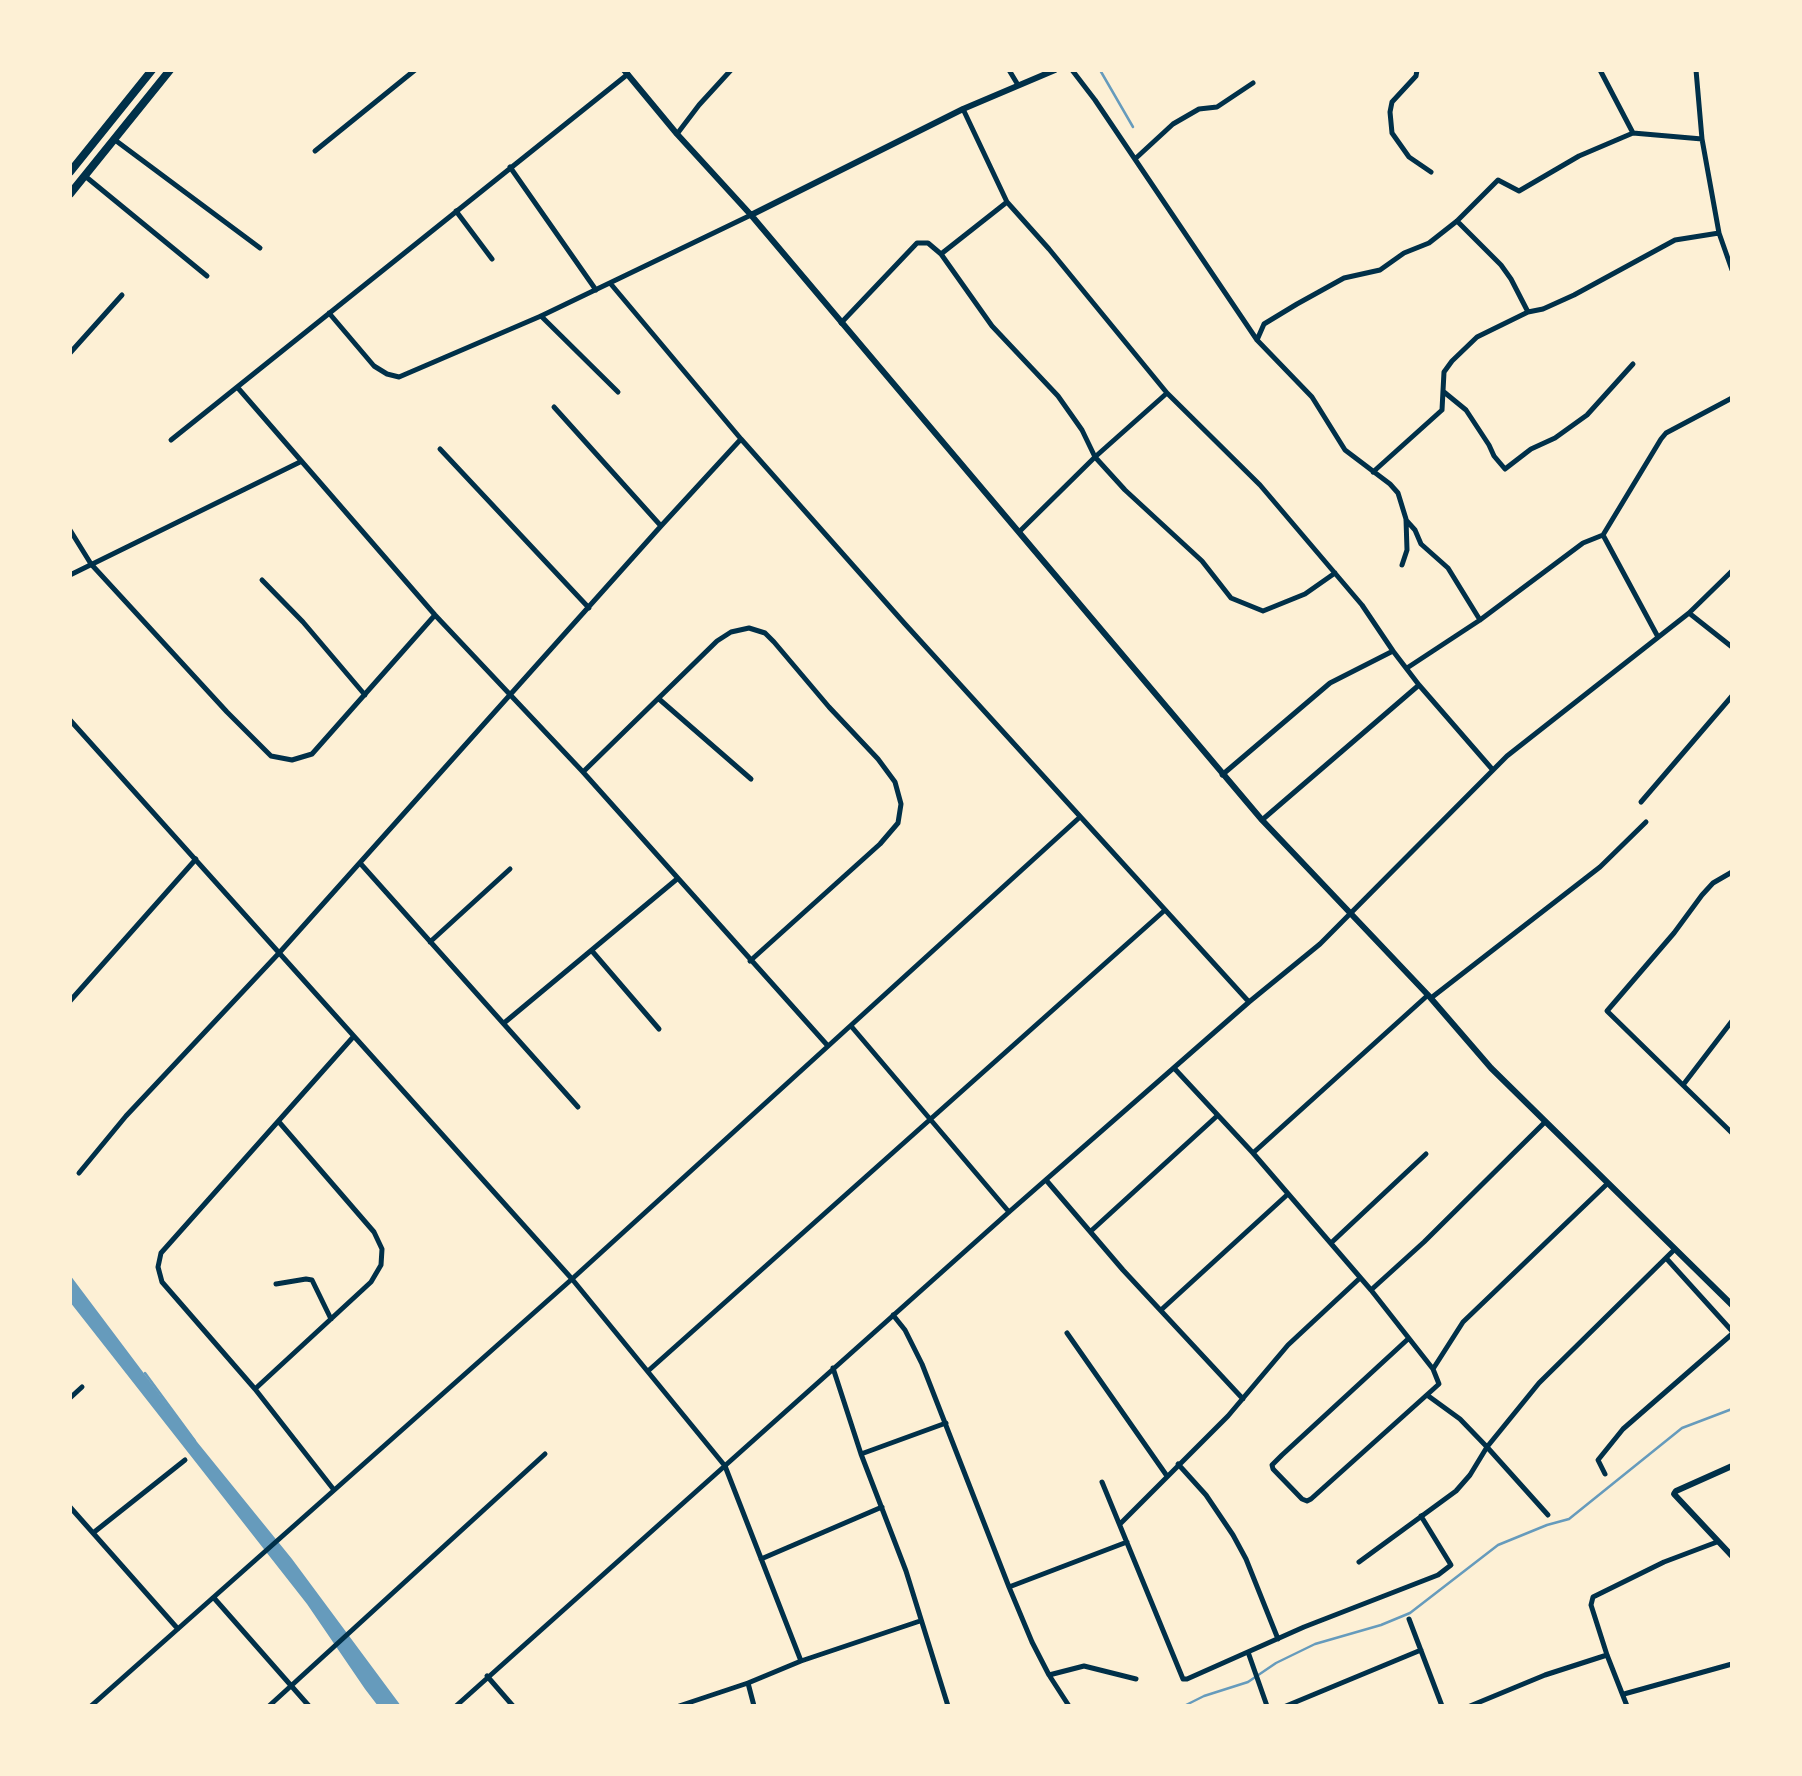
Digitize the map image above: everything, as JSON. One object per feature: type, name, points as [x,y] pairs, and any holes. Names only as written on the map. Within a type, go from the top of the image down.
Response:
[{"type":"main road","points":[[70,172],[152,70]]},
{"type":"main road","points":[[70,194],[170,70]]},
{"type":"street","points":[[315,151],[415,70]]},
{"type":"street","points":[[677,134],[699,105],[732,70]]},
{"type":"street","points":[[1009,70],[1018,85]]},
{"type":"street","points":[[329,313],[374,366],[398,377],[541,316],[963,109],[1055,70]]},
{"type":"street","points":[[1072,70],[1257,340],[1312,397],[1345,450],[1398,493],[1406,519],[1407,550],[1402,565]]},
{"type":"street","points":[[1417,70],[1416,76],[1392,102],[1392,133],[1409,157],[1430,172]]},
{"type":"street","points":[[1600,70],[1633,134]]},
{"type":"street","points":[[1696,70],[1702,139],[1719,233],[1732,270]]},
{"type":"street","points":[[171,440],[626,72],[677,134],[751,215],[1262,820],[1430,996],[1491,1068],[1732,1306]]},
{"type":"street","points":[[1135,159],[1173,124],[1199,109],[1217,107],[1253,83]]},
{"type":"street","points":[[963,109],[1007,202],[1167,393],[1260,485],[1362,605],[1419,685],[1492,769]]},
{"type":"street","points":[[1257,340],[1264,324],[1297,304],[1344,278],[1380,270],[1404,253],[1429,243],[1498,180],[1518,191],[1579,156],[1633,134],[1702,139]]},
{"type":"street","points":[[116,140],[260,248]]},
{"type":"street","points":[[510,167],[596,290]]},
{"type":"street","points":[[85,176],[207,275]]},
{"type":"street","points":[[941,254],[1007,202]]},
{"type":"street","points":[[456,211],[492,259]]},
{"type":"street","points":[[1457,220],[1502,265],[1528,312]]},
{"type":"street","points":[[1373,472],[1442,410],[1444,373],[1476,337],[1528,312],[1574,295],[1675,240],[1719,233]]},
{"type":"street","points":[[842,323],[917,243],[928,243],[941,254],[992,327],[1058,396],[1082,430],[1095,457],[1125,490],[1202,561],[1231,598],[1263,611],[1305,594],[1335,573]]},
{"type":"street","points":[[610,283],[741,439],[1250,1002]]},
{"type":"street","points":[[70,353],[122,295]]},
{"type":"street","points":[[541,316],[618,392]]},
{"type":"street","points":[[1444,392],[1466,410],[1505,469],[1531,449],[1555,438],[1587,415],[1633,364]]},
{"type":"street","points":[[238,388],[435,615],[583,772],[828,1046]]},
{"type":"street","points":[[1019,531],[1095,457],[1167,393]]},
{"type":"street","points":[[1407,667],[1480,620],[1583,543],[1603,535],[1661,439],[1667,433],[1732,398]]},
{"type":"street","points":[[554,407],[661,526]]},
{"type":"street","points":[[79,1173],[134,1107],[280,952],[741,439]]},
{"type":"street","points":[[440,449],[589,608]]},
{"type":"street","points":[[70,575],[300,462]]},
{"type":"street","points":[[1406,519],[1421,544],[1448,568],[1480,620]]},
{"type":"street","points":[[70,530],[91,564],[251,738],[271,756],[292,760],[312,754],[435,615]]},
{"type":"street","points":[[1603,535],[1658,637]]},
{"type":"street","points":[[456,1706],[1009,1212],[1320,944],[1492,769],[1689,613],[1732,570]]},
{"type":"street","points":[[262,580],[313,632],[365,695]]},
{"type":"street","points":[[1689,613],[1732,647]]},
{"type":"street","points":[[583,772],[724,636],[749,628],[765,634],[878,759],[895,782],[901,804],[898,823],[880,844],[750,961]]},
{"type":"street","points":[[1222,775],[1331,683],[1393,651]]},
{"type":"street","points":[[1262,820],[1419,685]]},
{"type":"street","points":[[1641,803],[1732,696]]},
{"type":"street","points":[[659,699],[751,779]]},
{"type":"street","points":[[70,720],[572,1279],[725,1466],[801,1661]]},
{"type":"street","points":[[91,1706],[572,1279],[1080,817]]},
{"type":"street","points":[[1253,1153],[1430,996],[1600,866],[1646,822]]},
{"type":"street","points":[[70,1001],[196,859]]},
{"type":"street","points":[[360,863],[578,1107]]},
{"type":"street","points":[[430,942],[510,869]]},
{"type":"street","points":[[1732,872],[1713,883],[1702,895],[1674,933],[1607,1012],[1732,1133]]},
{"type":"street","points":[[504,1023],[677,878]]},
{"type":"street","points":[[648,1371],[1165,910]]},
{"type":"street","points":[[592,951],[659,1029]]},
{"type":"street","points":[[1683,1084],[1732,1021]]},
{"type":"street","points":[[851,1026],[1009,1212]]},
{"type":"street","points":[[334,1490],[255,1389],[162,1282],[158,1267],[161,1253],[354,1036]]},
{"type":"street","points":[[1174,1068],[1253,1153],[1371,1290],[1433,1369],[1439,1384],[1307,1501],[1302,1499],[1272,1467],[1408,1339]]},
{"type":"street","points":[[1091,1231],[1217,1116]]},
{"type":"street","points":[[255,1389],[371,1282],[381,1265],[382,1249],[374,1232],[279,1122]]},
{"type":"street","points":[[1371,1290],[1424,1242],[1545,1122]]},
{"type":"street","points":[[1331,1243],[1426,1154]]},
{"type":"street","points":[[1046,1180],[1242,1399]]},
{"type":"street","points":[[1433,1369],[1462,1322],[1606,1184]]},
{"type":"street","points":[[1161,1310],[1288,1194]]},
{"type":"street","points":[[1359,1562],[1456,1491],[1470,1475],[1487,1447],[1539,1383],[1675,1249]]},
{"type":"street","points":[[1605,1474],[1598,1460],[1623,1429],[1732,1333],[1666,1258]]},
{"type":"street","points":[[1120,1524],[1228,1416],[1288,1346],[1360,1278]]},
{"type":"street","points":[[276,1284],[312,1280],[331,1319]]},
{"type":"street","points":[[893,1315],[912,1344],[946,1423],[1009,1587],[1049,1675],[1069,1706]]},
{"type":"street","points":[[1067,1333],[1167,1476]]},
{"type":"street","points":[[833,1368],[861,1454],[906,1571],[948,1706]]},
{"type":"street","points":[[70,1398],[82,1387]]},
{"type":"street","points":[[1427,1395],[1460,1419],[1548,1515]]},
{"type":"street","points":[[861,1454],[946,1423]]},
{"type":"street","points":[[269,1706],[545,1454]]},
{"type":"street","points":[[93,1533],[185,1460]]},
{"type":"street","points":[[1178,1464],[1218,1511],[1233,1535],[1246,1559],[1278,1639]]},
{"type":"street","points":[[1732,1466],[1674,1493],[1674,1497],[1732,1556]]},
{"type":"street","points":[[1102,1482],[1182,1679],[1438,1575],[1451,1565],[1421,1517]]},
{"type":"street","points":[[70,1507],[178,1629]]},
{"type":"street","points":[[761,1559],[882,1507]]},
{"type":"street","points":[[1009,1587],[1127,1542]]},
{"type":"street","points":[[1627,1706],[1591,1605],[1593,1597],[1664,1562],[1717,1542]]},
{"type":"street","points":[[214,1598],[309,1706]]},
{"type":"street","points":[[1409,1619],[1442,1706]]},
{"type":"street","points":[[679,1706],[920,1620]]},
{"type":"street","points":[[1286,1706],[1421,1650]]},
{"type":"street","points":[[1248,1652],[1267,1706]]},
{"type":"street","points":[[1470,1706],[1545,1675],[1607,1655]]},
{"type":"street","points":[[1624,1694],[1732,1664]]},
{"type":"street","points":[[1049,1675],[1084,1666],[1136,1679]]},
{"type":"street","points":[[487,1676],[513,1706]]},
{"type":"street","points":[[748,1683],[754,1706]]},
{"type":"water","points":[[70,1275],[176,1416],[292,1559],[401,1706],[378,1706],[307,1604],[70,1302]]},
{"type":"waterway","points":[[1100,70],[1133,127]]},
{"type":"waterway","points":[[145,1373],[195,1441]]},
{"type":"waterway","points":[[1184,1706],[1204,1696],[1248,1682],[1276,1663],[1315,1644],[1381,1625],[1410,1613],[1498,1545],[1569,1519],[1682,1428],[1732,1409]]}]
